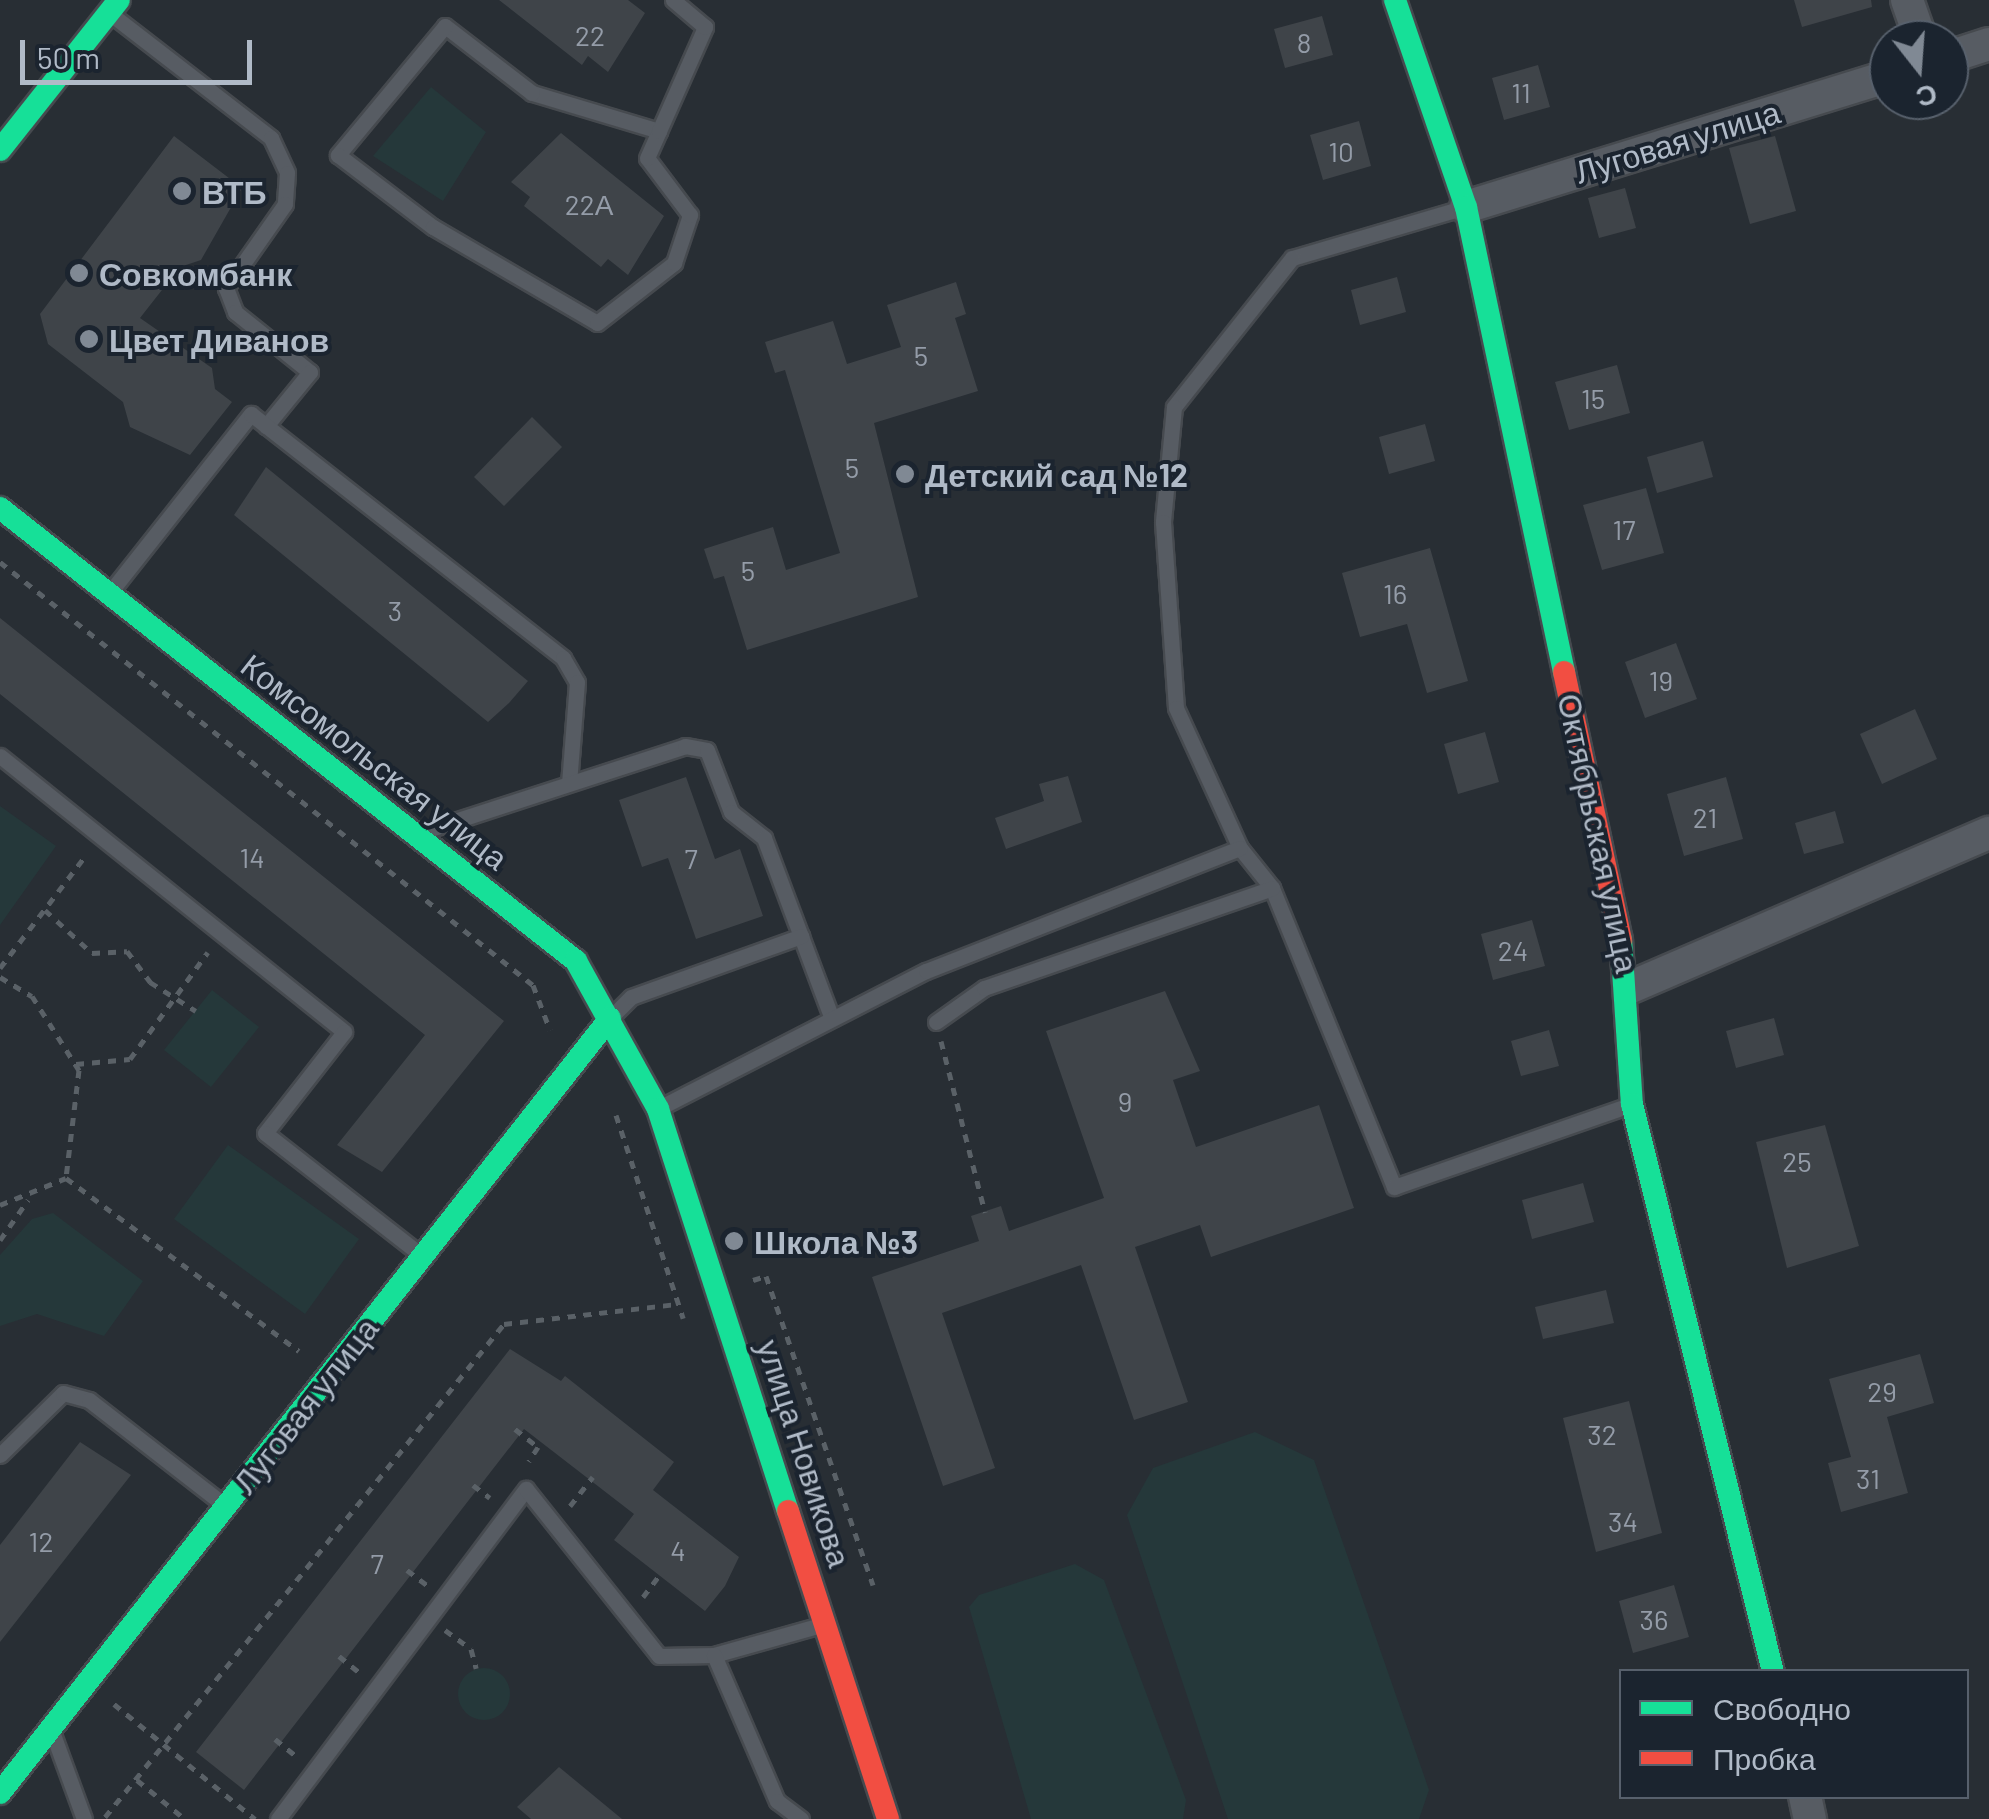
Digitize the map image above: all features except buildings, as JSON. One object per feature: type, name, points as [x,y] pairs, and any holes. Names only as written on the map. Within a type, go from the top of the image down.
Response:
[{"type":"street","name":"Октябрьская улица","points":[[1395,0],[1466,207],[1631,987],[1632,1104],[1773,1669]]},
{"type":"street","points":[[0,150],[114,6]]},
{"type":"street","name":"Луговая улица","points":[[1466,207],[1869,82]]},
{"type":"street","name":"Комсомольская улица","points":[[0,509],[576,961],[658,1109]]},
{"type":"street","points":[[1631,987],[1989,834]]},
{"type":"street","name":"Луговая улица","points":[[0,1793],[610,1018]]},
{"type":"street","name":"улица Новикова","points":[[658,1109],[887,1815]]},
{"type":"lane","points":[[659,131],[532,92],[446,26],[338,154],[433,227],[598,323],[674,263],[690,216],[646,158],[659,131],[705,27],[673,0]]},
{"type":"lane","points":[[114,6],[271,138],[287,174],[285,204],[226,288],[235,312],[310,372],[266,426]]},
{"type":"lane","points":[[1466,207],[1292,258],[1174,407],[1163,522],[1176,708],[1240,848],[1272,888],[1394,1188],[1632,1104]]},
{"type":"lane","points":[[108,594],[252,414],[563,658],[577,682],[569,784]]},
{"type":"lane","points":[[416,834],[686,746],[707,750],[731,812],[764,838],[832,1019]]},
{"type":"lane","points":[[0,756],[344,1032],[265,1133],[423,1256]]},
{"type":"lane","points":[[658,1109],[926,971],[1240,848]]},
{"type":"lane","points":[[936,1022],[984,988],[1272,888]]},
{"type":"lane","points":[[610,1018],[631,997],[801,936]]},
{"type":"lane","points":[[0,1455],[63,1393],[89,1400],[225,1506]]},
{"type":"lane","points":[[278,1819],[526,1490],[659,1656],[714,1654],[826,1624]]},
{"type":"lane","points":[[714,1654],[777,1801],[801,1819]]},
{"type":"lane","points":[[51,1728],[84,1819]]},
{"type":"lane","points":[[858,1819],[887,1815]]},
{"type":"path","points":[[0,968],[100,836]]},
{"type":"path","points":[[44,910],[92,952],[126,950],[150,982],[176,994],[196,1011]]},
{"type":"path","points":[[76,1064],[130,1060],[222,934]]},
{"type":"path","points":[[0,977],[32,996],[76,1064],[80,1118],[66,1178],[30,1197],[0,1205]]},
{"type":"path","points":[[936,1022],[986,1212]]},
{"type":"path","points":[[554,1025],[584,1050]]},
{"type":"path","points":[[613,1107],[684,1322]]},
{"type":"path","points":[[66,1178],[330,1374]]},
{"type":"path","points":[[0,1240],[30,1197]]},
{"type":"path","points":[[740,1283],[766,1276],[873,1585]]},
{"type":"path","points":[[103,1819],[504,1324],[678,1304]]},
{"type":"path","points":[[515,1429],[538,1448],[529,1460]]},
{"type":"path","points":[[566,1510],[593,1477]]},
{"type":"path","points":[[473,1485],[497,1503]]},
{"type":"path","points":[[407,1570],[432,1589]]},
{"type":"path","points":[[638,1603],[659,1576]]},
{"type":"path","points":[[430,1618],[471,1650],[476,1668]]},
{"type":"path","points":[[339,1656],[366,1677]]},
{"type":"path","points":[[103,1695],[256,1819]]},
{"type":"path","points":[[274,1739],[303,1761]]},
{"type":"path","points":[[136,1779],[185,1819]]},
{"type":"shaded area","points":[[431,87],[486,132],[443,201],[373,156]]},
{"type":"shaded area","points":[[0,806],[56,846],[0,925]]},
{"type":"shaded area","points":[[212,990],[259,1027],[211,1087],[164,1050]]},
{"type":"shaded area","points":[[228,1145],[359,1239],[305,1314],[174,1219]]},
{"type":"shaded area","points":[[53,1213],[143,1281],[104,1336],[37,1314],[0,1326],[0,1255],[32,1219]]},
{"type":"shaded area","points":[[1255,1432],[1314,1460],[1429,1790],[1419,1819],[1228,1819],[1127,1515],[1153,1468]]},
{"type":"shaded area","points":[[1075,1564],[1104,1580],[1186,1800],[1183,1819],[1031,1819],[969,1607],[979,1595]]},
{"type":"shaded area","points":[[484,1668],[503,1675],[510,1694],[503,1713],[484,1720],[465,1713],[458,1694],[465,1675]]},
{"type":"traffic: fast","points":[[0,150],[119,0]]},
{"type":"traffic: fast","points":[[1395,0],[1466,207],[1564,672]]},
{"type":"traffic: fast","points":[[0,508],[576,961],[658,1109],[788,1511]]},
{"type":"traffic: fast","points":[[1621,940],[1632,1104],[1772,1669]]},
{"type":"traffic: fast","points":[[0,1793],[610,1018]]},
{"type":"traffic: jam","points":[[1564,672],[1621,940]]},
{"type":"traffic: jam","points":[[788,1511],[888,1819]]},
{"type":"place","name":"ВТБ","points":[[182,191]]},
{"type":"place","name":"Совкомбанк","points":[[79,273]]},
{"type":"place","name":"Цвет Диванов","points":[[89,339]]},
{"type":"place","name":"Детский сад №12","points":[[905,474]]},
{"type":"place","name":"Школа №3","points":[[734,1241]]}]
